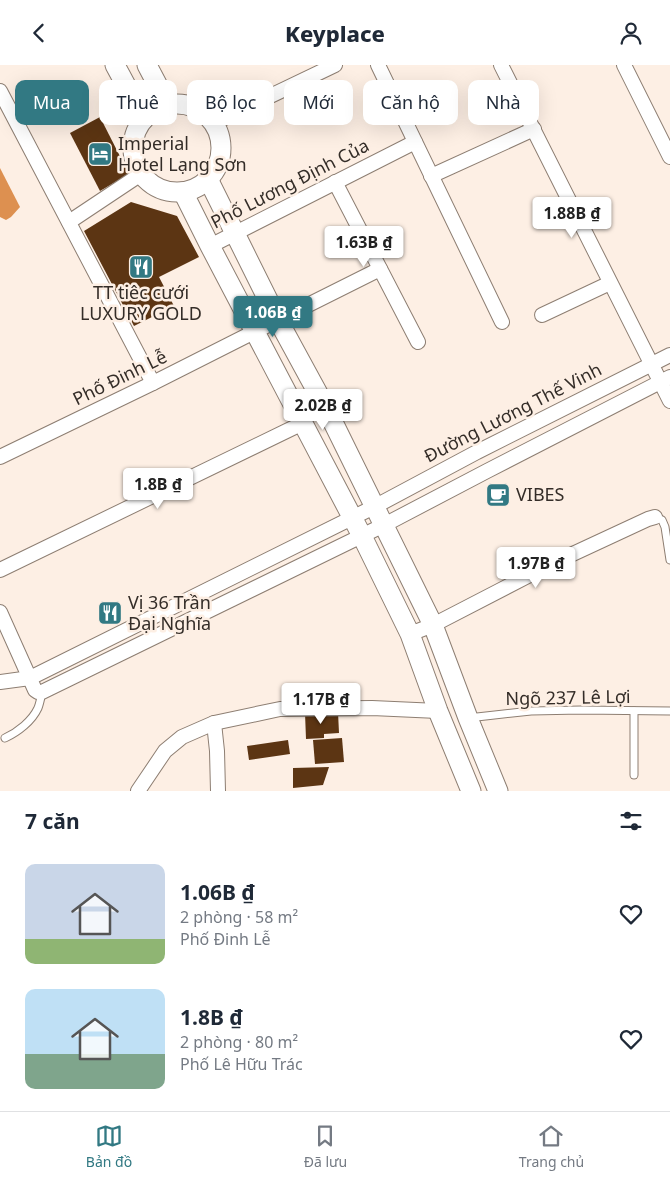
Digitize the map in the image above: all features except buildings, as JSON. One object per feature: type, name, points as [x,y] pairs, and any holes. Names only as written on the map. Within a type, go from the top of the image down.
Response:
[{"type":"street","points":[[116,65],[124,80]]},
{"type":"street","points":[[147,65],[155,80]]},
{"type":"street","points":[[274,94],[335,65]]},
{"type":"street","points":[[378,65],[502,322]]},
{"type":"street","points":[[501,65],[651,364],[665,379],[670,401]]},
{"type":"street","points":[[624,65],[670,157]]},
{"type":"street","points":[[0,91],[153,383]]},
{"type":"street","points":[[140,125],[136,131],[133,145],[134,160],[141,174],[149,182],[171,192],[183,192],[197,187],[216,170],[222,146],[215,125]]},
{"type":"street","points":[[431,176],[534,129]]},
{"type":"street","name":"Phố Lương Định Của","points":[[210,245],[414,141]]},
{"type":"street","points":[[69,222],[141,174]]},
{"type":"street","points":[[208,179],[278,320],[327,410],[433,625],[498,791]]},
{"type":"street","points":[[335,182],[418,341]]},
{"type":"street","points":[[183,192],[362,536],[410,634],[441,718],[471,791]]},
{"type":"street","name":"Phố Đinh Lễ","points":[[0,457],[153,383],[380,269]]},
{"type":"street","points":[[542,315],[610,283]]},
{"type":"street","name":"Đường Lương Thế Vinh","points":[[0,682],[30,678],[374,507],[477,452],[670,355]]},
{"type":"street","points":[[0,612],[36,690],[42,692],[384,525],[665,379]]},
{"type":"street","points":[[0,570],[327,410]]},
{"type":"street","points":[[477,452],[487,471]]},
{"type":"street","points":[[410,634],[433,625],[558,561],[655,517]]},
{"type":"street","points":[[138,791],[165,751],[182,737],[214,723],[280,709],[372,708],[441,718],[468,718]]},
{"type":"street","points":[[214,723],[218,791]]},
{"type":"lane","points":[[655,517],[662,520],[666,527],[670,560]]},
{"type":"lane","points":[[6,738],[14,734],[30,719],[37,708],[42,692]]},
{"type":"lane","name":"Ngõ 237 Lê Lợi","points":[[468,718],[531,711],[670,711]]},
{"type":"lane","points":[[634,711],[634,775]]},
{"type":"shaded area","points":[[0,168],[20,207],[6,220],[0,217]]},
{"type":"place","name":"Imperial Hotel Lạng Sơn","points":[[100,154]]},
{"type":"place","name":"TT tiêc cưới LUXURY GOLD","points":[[141,267]]},
{"type":"place","name":"VIBES","points":[[498,495]]},
{"type":"place","name":"Vị 36 Trần Đại Nghĩa","points":[[110,613]]}]
